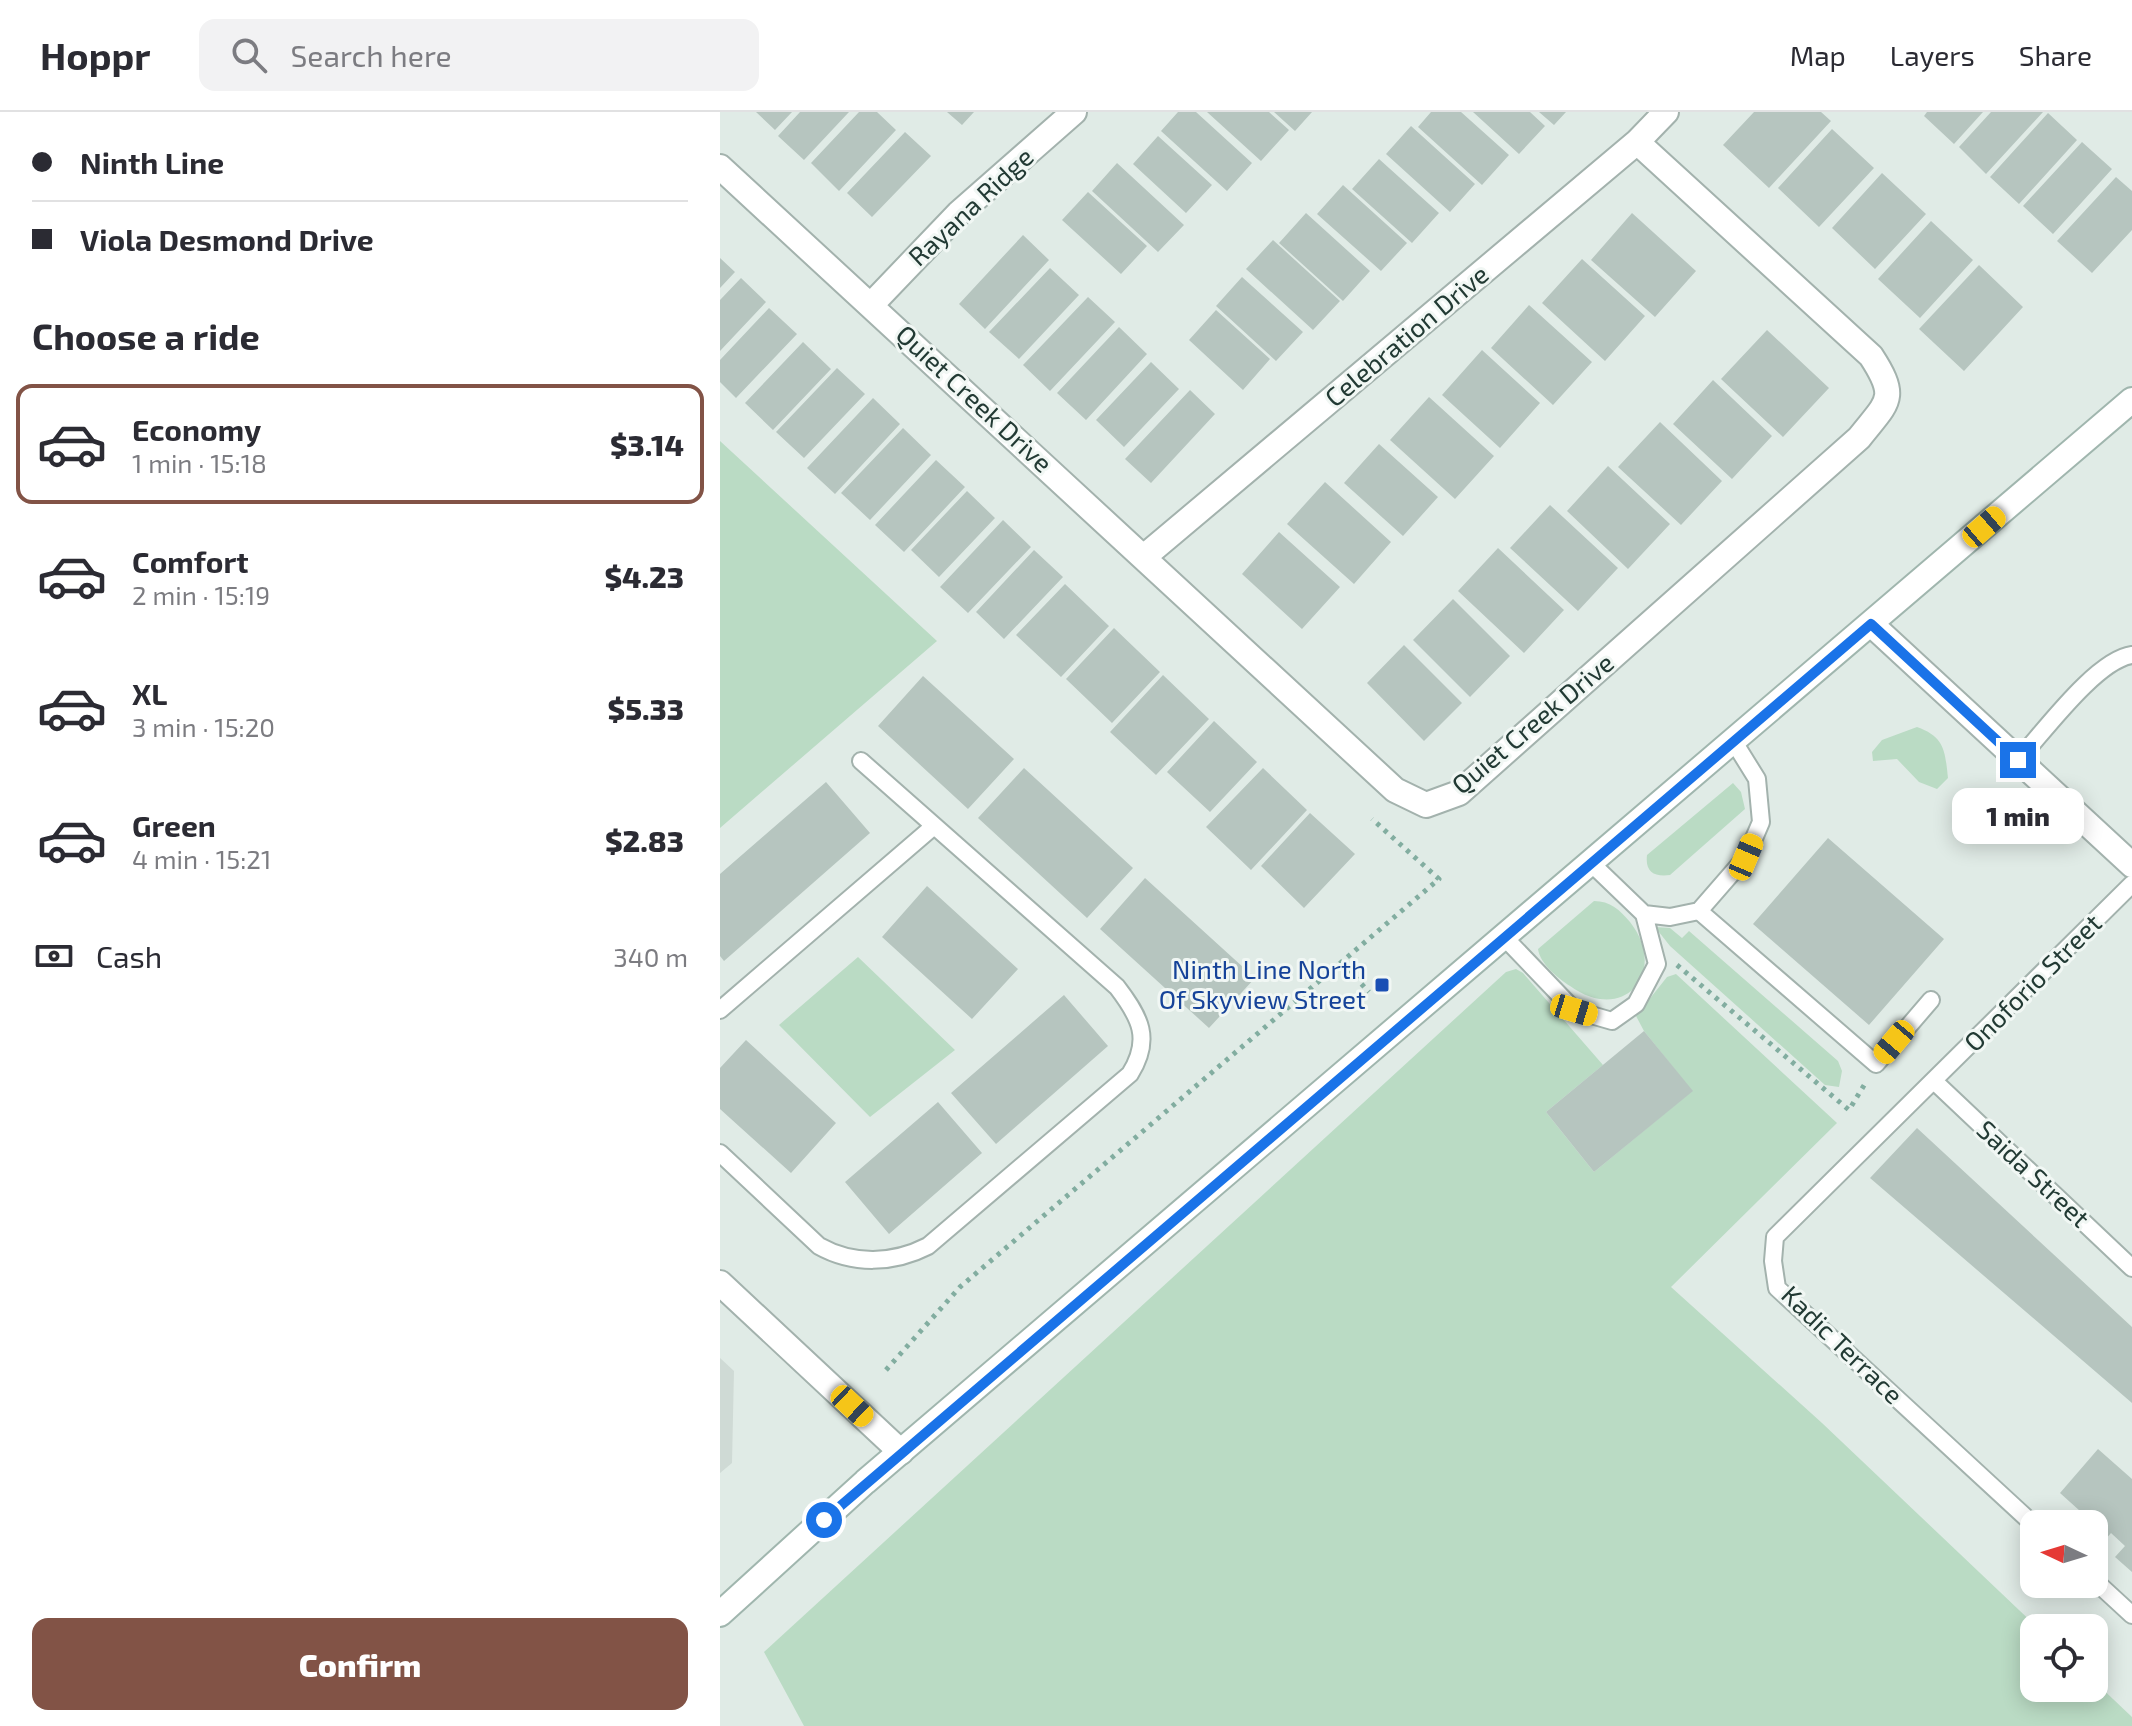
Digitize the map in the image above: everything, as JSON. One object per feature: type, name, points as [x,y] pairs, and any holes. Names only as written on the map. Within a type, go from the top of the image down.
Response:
[{"type":"street","name":"Rayana Ridge","points":[[871,305],[959,213],[1074,112]]},
{"type":"street","name":"Celebration Drive","points":[[1145,556],[1637,142],[1666,112]]},
{"type":"street","name":"Quiet Creek Drive","points":[[720,167],[1395,790],[1426,805],[1459,793],[1859,438],[1888,400],[1887,381],[1871,356],[1637,142]]},
{"type":"street","points":[[720,1614],[901,1452],[2132,400]]},
{"type":"street","points":[[1871,624],[2132,865]]},
{"type":"street","points":[[720,1283],[901,1452]]},
{"type":"lane","points":[[2018,760],[2096,676],[2123,657],[2132,655]]},
{"type":"lane","points":[[1644,914],[1670,917],[1699,911],[1746,857],[1761,822],[1757,779],[1734,742]]},
{"type":"lane","points":[[720,1153],[819,1246],[836,1256],[893,1260],[928,1246],[1130,1074],[1141,1051],[1141,1029],[1134,1010],[1117,987],[861,761]]},
{"type":"lane","points":[[720,1010],[934,826]]},
{"type":"lane","points":[[1505,938],[1574,1010],[1612,1021],[1636,1004],[1657,964],[1644,914],[1592,864]]},
{"type":"lane","name":"Onoforio Street","points":[[1934,1081],[2132,884]]},
{"type":"lane","points":[[1699,911],[1876,1064],[1931,1000]]},
{"type":"lane","name":"Saida Street","points":[[1934,1081],[2132,1268]]},
{"type":"lane","name":"Kadic Terrace","points":[[1934,1081],[1775,1237],[1773,1261],[1777,1288],[2020,1512]]},
{"type":"lane","points":[[2108,1593],[2132,1615]]},
{"type":"path","points":[[886,1370],[960,1287],[1439,879],[1372,819]]},
{"type":"path","points":[[1341,962],[1369,992]]},
{"type":"path","points":[[1657,964],[1680,966],[1849,1110],[1876,1064]]},
{"type":"shaded area","points":[[720,1358],[734,1371],[732,1463],[720,1473]]},
{"type":"green space","points":[[720,441],[937,641],[720,828]]},
{"type":"green space","points":[[1917,727],[1933,735],[1942,746],[1948,778],[1937,789],[1919,782],[1897,759],[1873,761],[1872,752],[1882,740]]},
{"type":"green space","points":[[1733,783],[1741,792],[1745,809],[1670,875],[1652,872],[1647,855]]},
{"type":"green space","points":[[1594,901],[1610,904],[1618,910],[1630,922],[1641,941],[1645,959],[1642,975],[1635,987],[1623,996],[1608,999],[1590,996],[1555,975],[1539,955],[1538,949]]},
{"type":"green space","points":[[1655,927],[1670,928],[1682,938],[1689,931],[1838,1061],[1842,1071],[1839,1087],[1825,1085],[1670,946]]},
{"type":"green space","points":[[858,957],[955,1050],[870,1117],[779,1025]]},
{"type":"green space","points":[[1516,969],[1523,973],[1603,1065],[1546,1112],[1594,1172],[1692,1091],[1644,1031],[1636,1016],[1667,977],[1676,974],[1837,1123],[1671,1287],[1822,1423],[2023,1614],[2020,1614],[2020,1702],[2108,1702],[2108,1694],[2132,1717],[2132,1726],[804,1726],[764,1652],[1506,972]]},
{"type":"building","points":[[756,112],[792,112],[775,130]]},
{"type":"building","points":[[800,112],[849,112],[804,160],[778,136]]},
{"type":"building","points":[[859,112],[877,112],[896,130],[839,191],[811,163]]},
{"type":"building","points":[[947,112],[974,112],[962,125]]},
{"type":"building","points":[[1178,112],[1196,112],[1252,163],[1227,191],[1161,131]]},
{"type":"building","points":[[1207,112],[1269,112],[1289,130],[1261,161]]},
{"type":"building","points":[[1274,112],[1312,112],[1295,131]]},
{"type":"building","points":[[1431,112],[1461,112],[1509,155],[1482,185],[1418,127]]},
{"type":"building","points":[[1473,112],[1530,112],[1545,126],[1519,154]]},
{"type":"building","points":[[1539,112],[1566,112],[1554,125]]},
{"type":"building","points":[[1754,112],[1821,112],[1831,121],[1769,188],[1723,145]]},
{"type":"building","points":[[1927,112],[1983,112],[1954,144],[1924,116]]},
{"type":"building","points":[[1991,112],[2043,112],[1986,174],[1959,147]]},
{"type":"building","points":[[2048,113],[2077,140],[2019,204],[1990,177]]},
{"type":"building","points":[[1411,126],[1475,184],[1450,212],[1386,154]]},
{"type":"building","points":[[1832,129],[1874,168],[1819,227],[1778,188]]},
{"type":"building","points":[[905,132],[931,156],[872,217],[847,193]]},
{"type":"building","points":[[1158,136],[1212,185],[1186,213],[1133,164]]},
{"type":"building","points":[[2082,142],[2112,169],[2053,234],[2023,206]]},
{"type":"building","points":[[1379,159],[1439,213],[1412,243],[1352,189]]},
{"type":"building","points":[[1117,163],[1184,225],[1158,252],[1092,191]]},
{"type":"building","points":[[1882,173],[1926,214],[1875,269],[1832,228]]},
{"type":"building","points":[[2116,177],[2132,191],[2132,230],[2092,273],[2057,241]]},
{"type":"building","points":[[1343,185],[1407,243],[1381,271],[1317,214]]},
{"type":"building","points":[[1088,192],[1147,246],[1121,274],[1062,220]]},
{"type":"building","points":[[1306,213],[1370,271],[1343,301],[1279,243]]},
{"type":"building","points":[[1632,213],[1696,271],[1655,317],[1591,260]]},
{"type":"building","points":[[1931,221],[1973,260],[1920,318],[1878,279]]},
{"type":"building","points":[[1023,235],[1049,260],[985,329],[959,304]]},
{"type":"building","points":[[1273,240],[1340,301],[1313,330],[1246,269]]},
{"type":"building","points":[[720,258],[735,272],[720,288]]},
{"type":"building","points":[[1582,259],[1645,316],[1605,361],[1542,303]]},
{"type":"building","points":[[1979,265],[2023,307],[1964,371],[1919,329]]},
{"type":"building","points":[[1050,268],[1079,295],[1019,359],[989,332]]},
{"type":"building","points":[[1242,277],[1303,332],[1276,361],[1216,306]]},
{"type":"building","points":[[741,278],[766,302],[720,351],[720,300]]},
{"type":"building","points":[[1088,297],[1115,322],[1050,391],[1023,365]]},
{"type":"building","points":[[1529,305],[1592,362],[1553,405],[1491,348]]},
{"type":"building","points":[[769,308],[797,334],[736,398],[720,382],[720,360]]},
{"type":"building","points":[[1216,310],[1270,359],[1243,390],[1189,340]]},
{"type":"building","points":[[1119,327],[1147,354],[1086,420],[1057,393]]},
{"type":"building","points":[[1767,330],[1829,388],[1783,437],[1721,379]]},
{"type":"building","points":[[803,342],[831,369],[773,430],[745,403]]},
{"type":"building","points":[[1482,350],[1540,403],[1500,448],[1442,395]]},
{"type":"building","points":[[1151,362],[1179,389],[1124,447],[1096,420]]},
{"type":"building","points":[[837,368],[865,394],[804,458],[776,432]]},
{"type":"building","points":[[1713,380],[1772,436],[1732,479],[1673,424]]},
{"type":"building","points":[[1190,390],[1215,414],[1151,483],[1125,459]]},
{"type":"building","points":[[1429,397],[1494,456],[1455,499],[1390,440]]},
{"type":"building","points":[[873,398],[900,424],[835,494],[807,468]]},
{"type":"building","points":[[1660,422],[1722,481],[1681,525],[1618,467]]},
{"type":"building","points":[[903,428],[931,455],[870,520],[841,493]]},
{"type":"building","points":[[1379,444],[1438,497],[1403,536],[1344,483]]},
{"type":"building","points":[[936,460],[965,487],[904,552],[875,525]]},
{"type":"building","points":[[1608,466],[1670,524],[1628,569],[1567,511]]},
{"type":"building","points":[[1325,482],[1391,542],[1354,584],[1287,524]]},
{"type":"building","points":[[967,491],[995,518],[939,577],[911,550]]},
{"type":"building","points":[[1550,505],[1618,568],[1578,611],[1510,548]]},
{"type":"building","points":[[1003,520],[1031,547],[968,613],[940,587]]},
{"type":"building","points":[[1279,532],[1340,587],[1302,629],[1242,574]]},
{"type":"building","points":[[1498,548],[1564,610],[1524,653],[1458,591]]},
{"type":"building","points":[[1034,550],[1063,577],[1004,639],[976,612]]},
{"type":"building","points":[[1065,584],[1109,626],[1061,677],[1016,635]]},
{"type":"building","points":[[1453,599],[1510,656],[1470,697],[1413,640]]},
{"type":"building","points":[[1114,628],[1160,672],[1112,723],[1066,679]]},
{"type":"building","points":[[1404,645],[1462,703],[1424,741],[1367,683]]},
{"type":"building","points":[[1163,675],[1209,719],[1156,775],[1110,732]]},
{"type":"building","points":[[923,676],[1014,759],[968,809],[878,726]]},
{"type":"building","points":[[1214,721],[1257,762],[1210,812],[1167,772]]},
{"type":"building","points":[[1024,768],[1133,868],[1087,918],[978,818]]},
{"type":"building","points":[[1263,768],[1307,810],[1251,870],[1206,827]]},
{"type":"building","points":[[826,782],[870,833],[724,961],[720,956],[720,874]]},
{"type":"building","points":[[1310,813],[1355,854],[1304,908],[1261,866]]},
{"type":"building","points":[[1828,838],[1944,939],[1869,1025],[1753,924]]},
{"type":"building","points":[[1145,878],[1255,978],[1209,1028],[1100,929]]},
{"type":"building","points":[[927,886],[1018,969],[972,1019],[882,937]]},
{"type":"building","points":[[1064,995],[1108,1046],[996,1144],[951,1093]]},
{"type":"building","points":[[1644,1031],[1693,1091],[1594,1172],[1546,1112]]},
{"type":"building","points":[[746,1040],[836,1123],[791,1173],[720,1109],[720,1068]]},
{"type":"building","points":[[938,1102],[982,1153],[889,1234],[845,1182]]},
{"type":"building","points":[[1917,1128],[2132,1327],[2132,1403],[1870,1178]]},
{"type":"building","points":[[2098,1449],[2132,1479],[2132,1572],[2115,1557],[2125,1546],[2111,1533],[2108,1536],[2108,1510],[2079,1510],[2060,1493]]},
{"type":"place","name":"Ninth Line North Of Skyview Street","points":[[1382,985]]},
{"type":"route","points":[[824,1520],[1871,624],[2018,760]]}]
